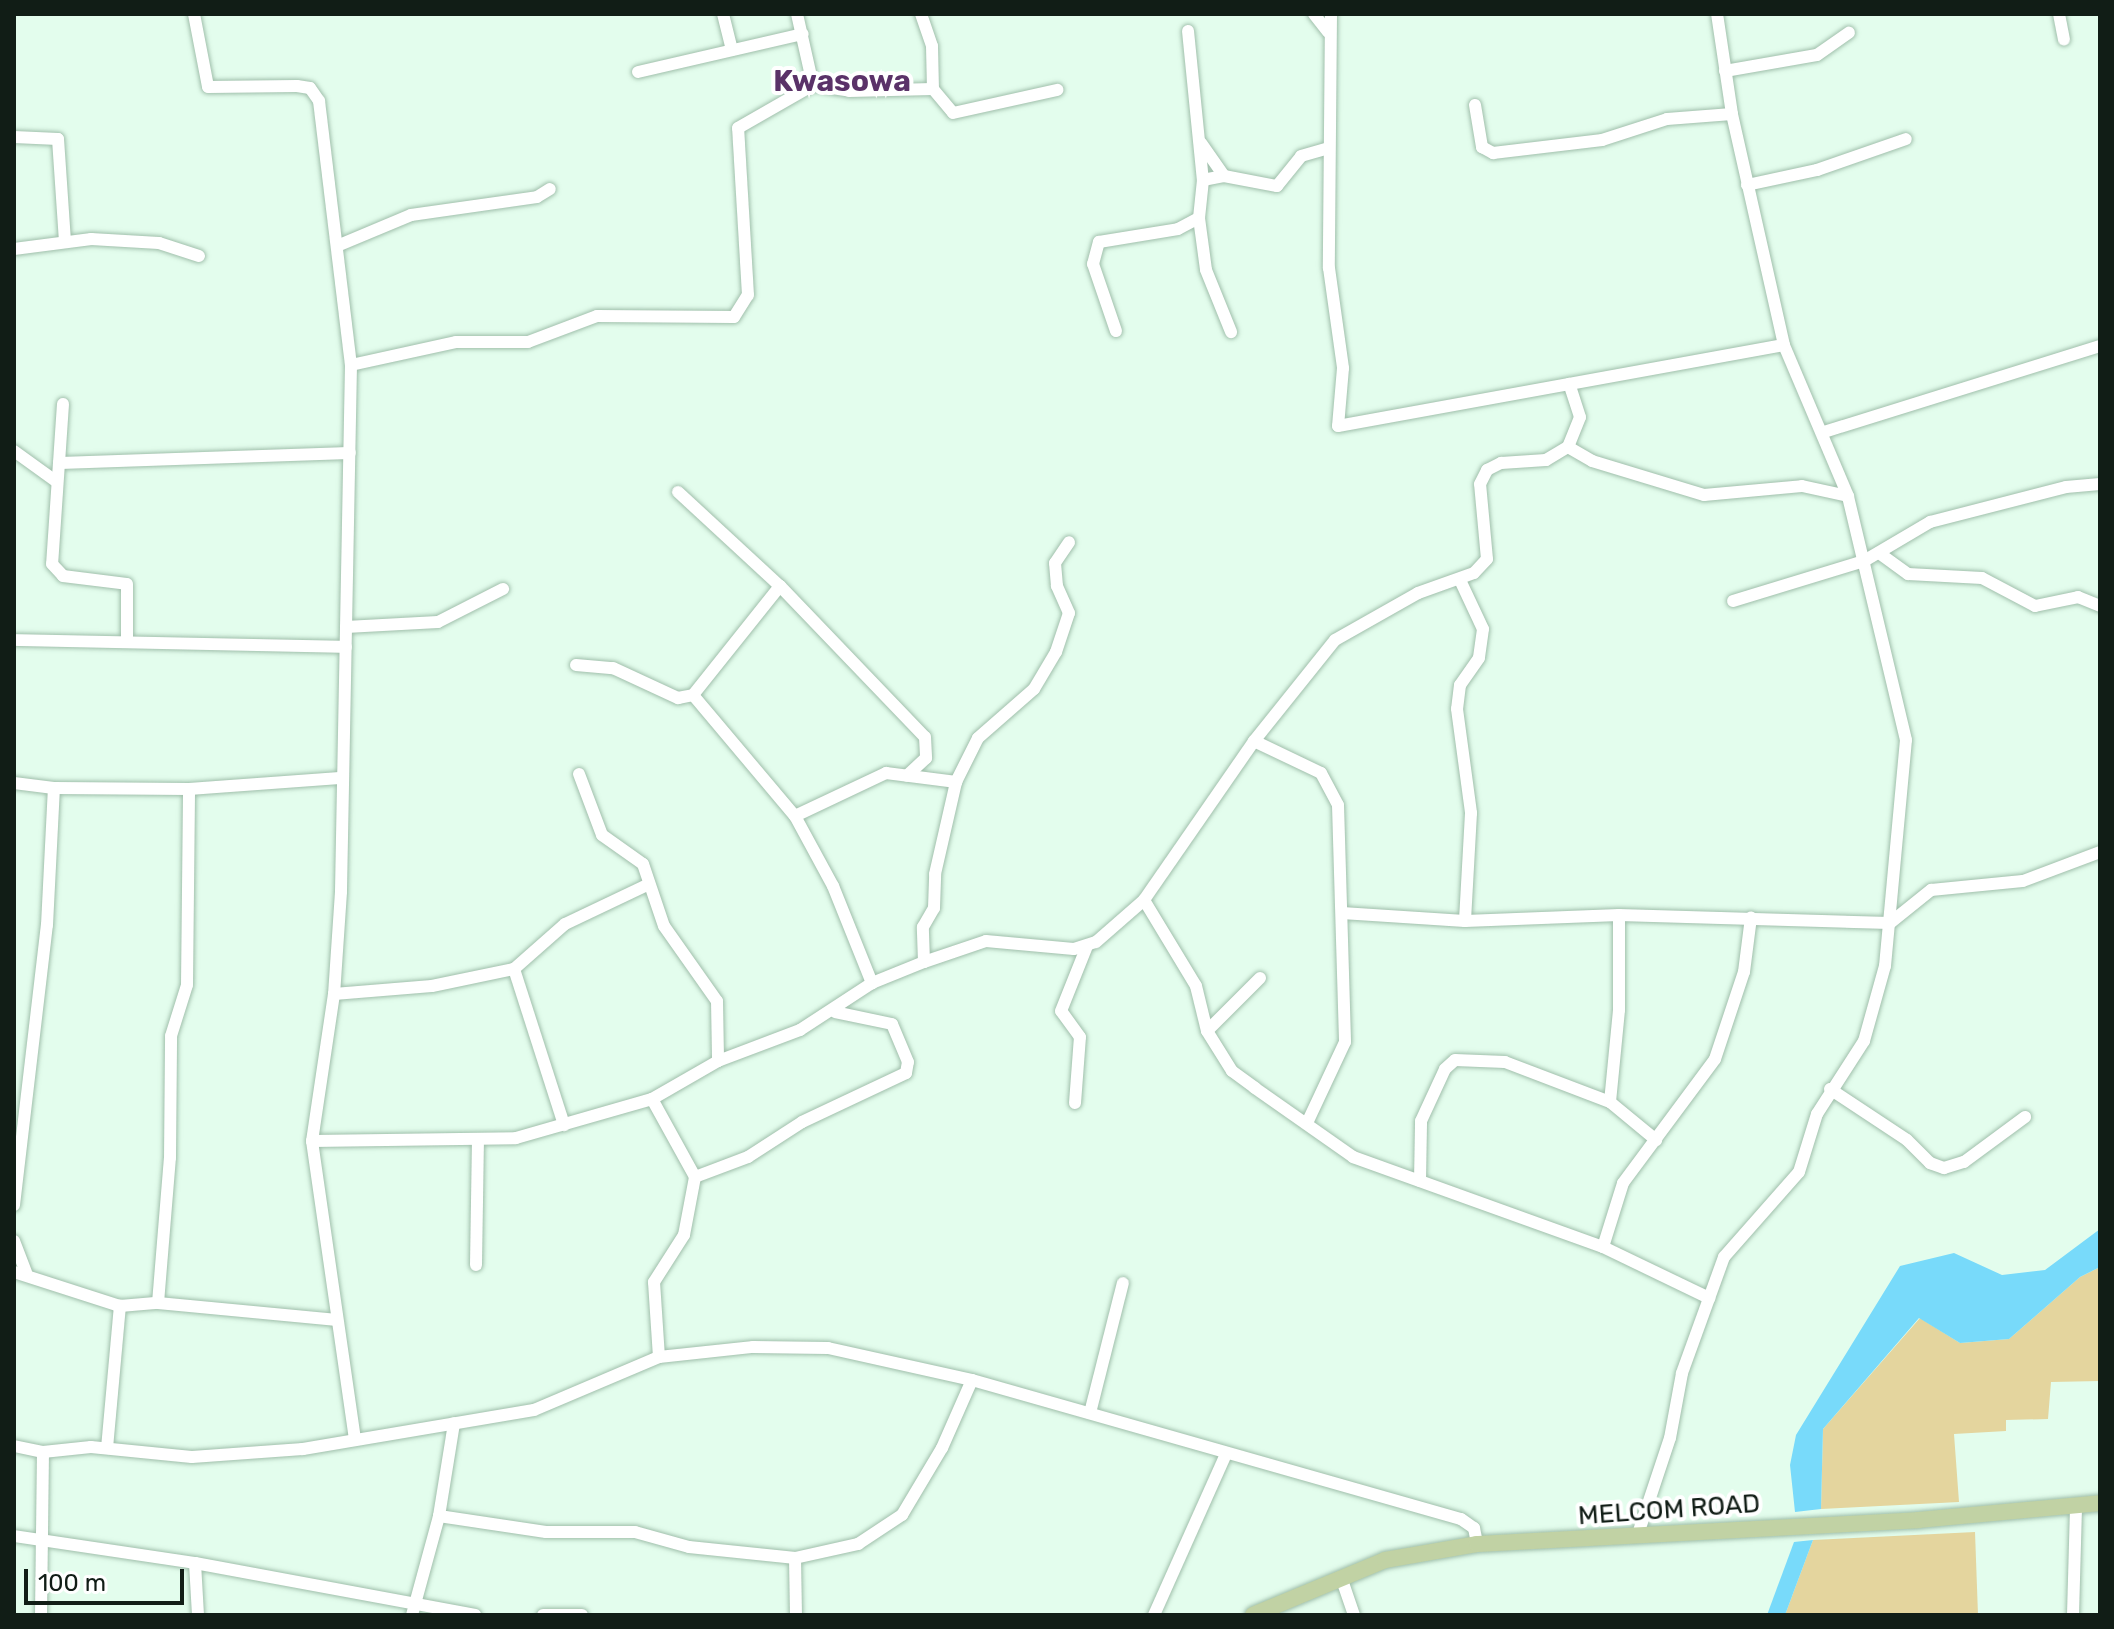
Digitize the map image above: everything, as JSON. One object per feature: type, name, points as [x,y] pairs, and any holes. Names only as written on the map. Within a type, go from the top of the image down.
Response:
[{"type":"main road","name":"MELCOM ROAD","points":[[1253,1615],[1385,1560],[1477,1544],[1637,1537],[2100,1503]]},
{"type":"street","points":[[194,14],[208,87],[297,86],[310,88],[319,101],[351,365],[346,647],[340,778],[341,892],[334,994],[312,1141],[355,1440]]},
{"type":"street","points":[[723,14],[732,50]]},
{"type":"street","points":[[797,14],[813,85]]},
{"type":"street","points":[[921,14],[932,46],[933,89],[953,113],[1057,90]]},
{"type":"street","points":[[1314,14],[1328,32]]},
{"type":"street","points":[[1331,14],[1328,32],[1329,268],[1343,368],[1338,426],[1784,345]]},
{"type":"street","points":[[1637,1537],[1670,1438],[1682,1373],[1724,1257],[1799,1172],[1830,1089],[1864,1041],[1885,966],[1906,740],[1889,683],[1848,496],[1824,432],[1784,345],[1732,114],[1717,14]]},
{"type":"street","points":[[2059,14],[2064,40]]},
{"type":"street","points":[[1188,31],[1203,180],[1199,218],[1211,291],[1231,332]]},
{"type":"street","points":[[1725,71],[1817,55],[1849,33]]},
{"type":"street","points":[[638,72],[803,34]]},
{"type":"street","points":[[351,365],[468,341],[528,342],[597,316],[740,314],[748,295],[738,128],[813,85],[849,91],[933,89]]},
{"type":"street","points":[[1475,105],[1482,147],[1493,153],[1602,140],[1667,119],[1732,114]]},
{"type":"street","points":[[14,137],[52,136],[60,144],[65,241]]},
{"type":"street","points":[[1747,185],[1817,170],[1906,139]]},
{"type":"street","points":[[1199,140],[1224,176]]},
{"type":"street","points":[[1203,180],[1224,176],[1277,186],[1288,179],[1301,156],[1329,148]]},
{"type":"street","points":[[337,246],[411,215],[537,197],[550,189]]},
{"type":"street","points":[[1116,331],[1093,264],[1099,242],[1178,229],[1199,218]]},
{"type":"street","points":[[14,249],[65,241],[159,243],[199,256]]},
{"type":"street","points":[[1824,432],[2100,346]]},
{"type":"street","points":[[1075,1103],[1080,1037],[1061,1011],[1087,946],[1144,900],[1254,741],[1335,640],[1418,593],[1460,580],[1487,559],[1489,546],[1478,500],[1487,470],[1501,463],[1546,460],[1568,447],[1580,417],[1569,384]]},
{"type":"street","points":[[63,404],[52,564],[63,576],[127,584],[127,642]]},
{"type":"street","points":[[1568,447],[1592,461],[1704,495],[1802,486],[1848,496]]},
{"type":"street","points":[[14,451],[57,482]]},
{"type":"street","points":[[59,463],[350,453]]},
{"type":"street","points":[[1733,601],[1864,561],[1930,522],[2066,487],[2100,484]]},
{"type":"street","points":[[678,492],[780,586],[925,737],[928,752],[907,776]]},
{"type":"street","points":[[924,962],[923,927],[934,908],[935,874],[956,782],[978,738],[1034,689],[1056,652],[1069,613],[1054,571],[1069,542]]},
{"type":"street","points":[[1879,553],[1908,574],[1982,578],[2035,606],[2078,597],[2100,606]]},
{"type":"street","points":[[1460,580],[1483,629],[1479,658],[1460,685],[1457,709],[1471,813],[1465,921]]},
{"type":"street","points":[[576,665],[613,668],[678,698],[693,695],[780,586]]},
{"type":"street","points":[[346,627],[438,622],[503,589]]},
{"type":"street","points":[[14,640],[346,647]]},
{"type":"street","points":[[693,695],[795,816],[833,886],[872,983]]},
{"type":"street","points":[[1254,741],[1304,762],[1336,794],[1345,1042],[1308,1121]]},
{"type":"street","points":[[795,816],[886,773],[956,782]]},
{"type":"street","points":[[579,774],[602,835],[643,864],[647,885],[664,926],[717,1001],[718,1061]]},
{"type":"street","points":[[14,783],[54,788],[189,789],[340,778]]},
{"type":"street","points":[[14,1205],[47,925],[54,788]]},
{"type":"street","points":[[158,1303],[170,1158],[171,1036],[187,985],[189,789]]},
{"type":"street","points":[[1342,913],[1465,921],[1619,915],[1890,923],[1931,890],[2023,881],[2100,852]]},
{"type":"street","points":[[334,994],[432,986],[514,969],[565,924],[647,885]]},
{"type":"street","points":[[1144,900],[1196,986],[1207,1031],[1232,1071],[1308,1121],[1353,1157],[1603,1247],[1709,1298]]},
{"type":"street","points":[[1610,1102],[1619,1010],[1619,915]]},
{"type":"street","points":[[1603,1247],[1623,1183],[1715,1059],[1744,972],[1751,917]]},
{"type":"street","points":[[312,1141],[478,1141],[516,1138],[652,1099],[718,1061],[835,1012],[872,983],[986,941],[1087,946]]},
{"type":"street","points":[[514,969],[564,1125]]},
{"type":"street","points":[[1207,1031],[1260,978]]},
{"type":"street","points":[[695,1177],[748,1157],[802,1122],[906,1073],[908,1062],[890,1023],[835,1012]]},
{"type":"street","points":[[1420,1181],[1421,1121],[1445,1069],[1455,1060],[1505,1062],[1610,1102],[1656,1140]]},
{"type":"street","points":[[1830,1089],[1907,1140],[1930,1163],[1944,1168],[1964,1162],[2025,1117]]},
{"type":"street","points":[[652,1099],[695,1177],[684,1235],[654,1282],[659,1357]]},
{"type":"street","points":[[476,1265],[478,1141]]},
{"type":"street","points":[[14,1241],[20,1273],[120,1306],[158,1303],[337,1320]]},
{"type":"street","points":[[1090,1413],[1123,1283]]},
{"type":"street","points":[[107,1448],[120,1306]]},
{"type":"street","points":[[14,1446],[43,1452],[107,1448],[217,1457],[355,1440],[534,1410],[659,1357],[753,1347],[828,1348],[972,1380],[1461,1519],[1474,1528],[1477,1544]]},
{"type":"street","points":[[439,1516],[546,1532],[635,1532],[689,1547],[795,1558],[870,1539],[902,1515],[942,1448],[972,1380]]},
{"type":"street","points":[[413,1610],[439,1516],[454,1423]]},
{"type":"street","points":[[41,1615],[43,1452]]},
{"type":"street","points":[[1154,1615],[1226,1454]]},
{"type":"street","points":[[2073,1615],[2076,1506]]},
{"type":"street","points":[[14,1536],[195,1563],[413,1610],[475,1615]]},
{"type":"street","points":[[795,1558],[796,1615]]},
{"type":"street","points":[[195,1563],[198,1615]]},
{"type":"street","points":[[1341,1577],[1354,1615]]},
{"type":"street","points":[[543,1615],[582,1615]]},
{"type":"shaded area","points":[[2100,1267],[2100,1381],[2051,1382],[2048,1419],[2006,1420],[2006,1431],[1954,1434],[1959,1502],[1821,1509],[1823,1429],[1920,1318],[1960,1343],[2009,1339],[2080,1277]]},
{"type":"shaded area","points":[[1975,1532],[1978,1615],[1785,1615],[1813,1540]]},
{"type":"water","points":[[2100,1229],[2100,1267],[2080,1277],[2009,1339],[1960,1343],[1919,1318],[1823,1429],[1821,1509],[1795,1512],[1790,1465],[1796,1435],[1900,1266],[1954,1253],[2002,1275],[2045,1270]]},
{"type":"water","points":[[1813,1540],[1785,1615],[1767,1615],[1794,1542]]},
{"type":"district","name":"Kwasowa","points":[[842,81]]}]
